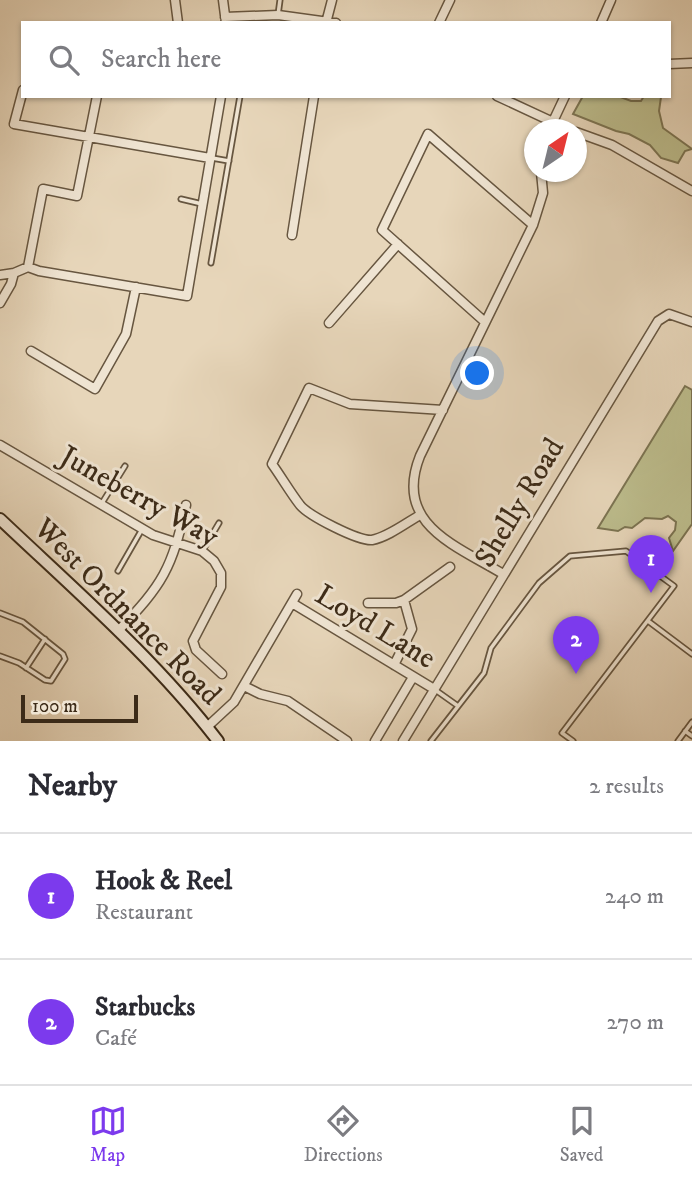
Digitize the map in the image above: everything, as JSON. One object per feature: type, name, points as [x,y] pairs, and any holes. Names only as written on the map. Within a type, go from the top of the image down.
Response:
[{"type":"main road","name":"West Ordnance Road","points":[[0,519],[118,631],[181,696],[218,741]]},
{"type":"street","points":[[175,0],[178,21]]},
{"type":"street","points":[[223,0],[225,20],[278,15],[326,21],[332,0]]},
{"type":"street","points":[[440,21],[450,0]]},
{"type":"street","points":[[602,21],[611,0]]},
{"type":"street","points":[[671,64],[692,63]]},
{"type":"street","points":[[21,98],[14,124],[210,158]]},
{"type":"street","points":[[28,267],[43,189],[78,196],[97,98]]},
{"type":"street","points":[[0,275],[28,267],[187,296],[221,98]]},
{"type":"street","points":[[292,235],[314,98]]},
{"type":"street","points":[[501,98],[538,119]]},
{"type":"street","points":[[554,119],[564,98]]},
{"type":"street","points":[[485,323],[382,230],[428,134],[533,225]]},
{"type":"street","points":[[587,136],[612,145],[692,191]]},
{"type":"street","points":[[503,573],[433,530],[420,514],[413,494],[413,478],[420,456],[533,225],[543,193],[542,182]]},
{"type":"street","points":[[329,323],[398,244]]},
{"type":"street","points":[[0,303],[14,273]]},
{"type":"street","points":[[31,351],[95,389],[126,334],[136,287]]},
{"type":"street","name":"Shelly Road","points":[[403,741],[658,321],[668,314],[692,322]]},
{"type":"street","points":[[420,514],[382,536],[363,539],[313,515],[301,506],[272,464],[309,388],[350,404],[443,410]]},
{"type":"street","name":"Juneberry Way","points":[[0,445],[142,529],[202,551],[214,561],[222,580],[218,594],[195,634],[193,646],[222,674]]},
{"type":"street","points":[[118,631],[159,585],[170,565],[186,505]]},
{"type":"street","points":[[368,603],[396,603],[404,600],[450,567]]},
{"type":"street","points":[[207,727],[226,712],[244,686],[297,594]]},
{"type":"street","points":[[394,665],[412,629],[404,600]]},
{"type":"street","name":"Loyd Lane","points":[[292,603],[434,689]]},
{"type":"street","points":[[375,741],[413,677]]},
{"type":"street","points":[[244,686],[260,694],[288,701],[342,739]]},
{"type":"lane","points":[[278,15],[280,0]]},
{"type":"lane","points":[[211,263],[240,98]]},
{"type":"lane","points":[[210,158],[229,161]]},
{"type":"lane","points":[[181,199],[202,204]]},
{"type":"lane","points":[[101,505],[125,466]]},
{"type":"lane","points":[[202,551],[219,523]]},
{"type":"lane","points":[[118,570],[142,529]]},
{"type":"lane","points":[[431,741],[484,673],[491,649],[540,583],[570,556],[626,551],[674,586],[562,733],[573,741]]},
{"type":"lane","points":[[0,613],[23,622],[63,654],[65,659],[51,681],[44,680],[0,656]]},
{"type":"lane","points":[[648,621],[692,654]]},
{"type":"lane","points":[[26,668],[45,639]]},
{"type":"lane","points":[[434,689],[458,706]]},
{"type":"lane","points":[[678,741],[692,722]]},
{"type":"lane","points":[[685,731],[692,736]]},
{"type":"green space","points":[[582,98],[641,101],[643,98],[661,98],[659,111],[663,128],[692,149],[685,151],[678,163],[661,158],[650,145],[629,134],[573,114]]},
{"type":"green space","points":[[685,386],[692,390],[692,524],[673,551],[669,538],[675,530],[676,522],[668,516],[662,519],[645,518],[632,528],[625,527],[618,531],[598,528]]},
{"type":"place","name":"Hook & Reel","points":[[651,593]]},
{"type":"place","name":"Starbucks","points":[[576,674]]}]
